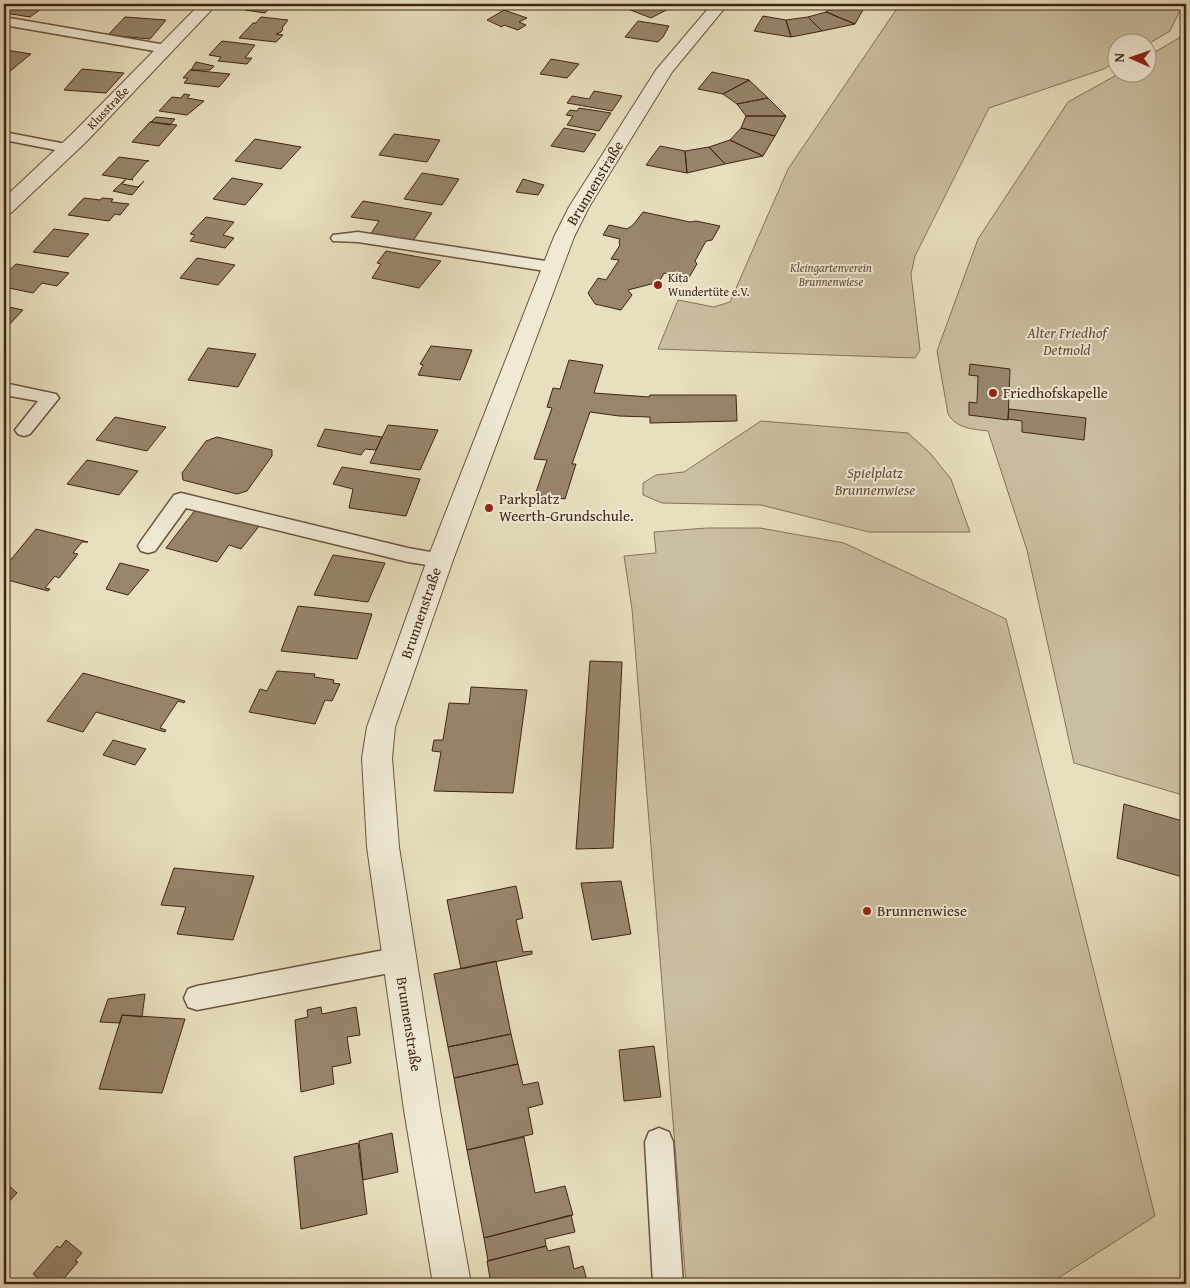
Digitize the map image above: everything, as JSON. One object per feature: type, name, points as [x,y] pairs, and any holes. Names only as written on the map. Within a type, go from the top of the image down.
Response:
[{"type":"street","name":"Klusstraße","points":[[4,209],[210,4]]},
{"type":"street","name":"Brunnenstraße","points":[[452,1284],[422,1110],[383,847],[377,758],[381,727],[440,560],[552,267],[579,207],[656,84],[720,4]]},
{"type":"lane","points":[[4,21],[166,49]]},
{"type":"lane","points":[[4,136],[66,148]]},
{"type":"lane","points":[[339,238],[358,237],[552,267]]},
{"type":"lane","points":[[4,389],[50,398],[24,430]]},
{"type":"lane","points":[[148,546],[181,500],[408,555],[440,560]]},
{"type":"lane","points":[[197,998],[400,959]]},
{"type":"lane","points":[[659,1142],[668,1284]]},
{"type":"green space","name":"Kleingartenverein Brunnenwiese","points":[[900,4],[1183,4],[1170,31],[1158,38],[1158,32],[1108,32],[1108,67],[1104,69],[989,108],[915,256],[911,274],[920,350],[915,358],[658,349],[678,300],[714,307],[730,302],[788,169]]},
{"type":"green space","name":"Alter Friedhof Detmold","points":[[1186,29],[1186,796],[1074,763],[1027,550],[988,431],[971,429],[956,423],[948,414],[937,351],[978,239],[1068,102],[1108,80],[1108,82],[1158,82],[1158,50],[1179,38]]},
{"type":"green space","name":"Spielplatz Brunnenwiese","points":[[761,421],[908,433],[930,453],[951,479],[970,532],[869,532],[761,505],[662,503],[643,495],[643,483],[656,475],[684,472]]},
{"type":"green space","name":"Brunnenwiese","points":[[707,528],[760,528],[844,543],[1006,619],[1155,1216],[1049,1284],[686,1284],[632,609],[624,556],[656,553],[654,532]]},
{"type":"building","points":[[17,4],[48,4],[30,17],[5,13]]},
{"type":"building","points":[[251,4],[273,4],[265,13],[245,10]]},
{"type":"building","points":[[615,4],[673,4],[676,5],[651,18]]},
{"type":"building","points":[[833,4],[864,8],[855,24],[826,12]]},
{"type":"building","points":[[840,4],[867,4],[864,8]]},
{"type":"building","points":[[504,10],[527,18],[519,22],[526,25],[518,30],[504,25],[502,27],[487,20]]},
{"type":"building","points":[[826,12],[855,24],[822,31],[808,17]]},
{"type":"building","points":[[763,16],[786,20],[791,37],[754,31]]},
{"type":"building","points":[[125,17],[166,20],[150,39],[108,35]]},
{"type":"building","points":[[261,17],[288,20],[281,32],[276,34],[283,35],[276,42],[239,38],[253,23],[256,23]]},
{"type":"building","points":[[808,17],[822,31],[791,37],[786,20]]},
{"type":"building","points":[[638,21],[669,26],[658,42],[625,37]]},
{"type":"building","points":[[222,41],[255,45],[245,58],[252,58],[247,64],[218,61],[221,57],[209,55]]},
{"type":"building","points":[[6,50],[31,54],[4,76],[4,52]]},
{"type":"building","points":[[551,59],[579,64],[567,78],[540,74]]},
{"type":"building","points":[[196,62],[214,66],[210,70],[191,70]]},
{"type":"building","points":[[82,69],[124,73],[106,93],[64,90]]},
{"type":"building","points":[[190,70],[230,74],[219,87],[184,83],[188,78],[183,78]]},
{"type":"building","points":[[712,72],[749,80],[723,94],[698,89]]},
{"type":"building","points":[[749,80],[768,98],[737,104],[723,94]]},
{"type":"building","points":[[594,91],[622,96],[612,111],[567,103],[572,96],[589,99]]},
{"type":"building","points":[[184,94],[190,95],[187,98],[204,101],[187,115],[159,111],[172,97],[181,98]]},
{"type":"building","points":[[768,98],[786,116],[746,116],[737,104]]},
{"type":"building","points":[[579,108],[611,113],[599,131],[567,125],[573,116],[566,115],[570,110],[577,111]]},
{"type":"building","points":[[746,116],[786,116],[775,136],[741,128]]},
{"type":"building","points":[[156,117],[175,119],[170,125],[151,122]]},
{"type":"building","points":[[150,122],[177,125],[159,146],[132,142]]},
{"type":"building","points":[[564,128],[596,134],[584,152],[551,146]]},
{"type":"building","points":[[741,128],[775,136],[763,156],[730,140]]},
{"type":"building","points":[[394,134],[440,140],[427,162],[379,155]]},
{"type":"building","points":[[255,139],[301,147],[281,169],[235,161]]},
{"type":"building","points":[[730,140],[763,156],[725,164],[709,147]]},
{"type":"building","points":[[660,146],[685,151],[687,173],[646,165]]},
{"type":"building","points":[[709,147],[725,164],[687,173],[685,151]]},
{"type":"building","points":[[119,157],[149,161],[147,161],[133,180],[102,175]]},
{"type":"building","points":[[422,173],[459,179],[442,205],[404,199]]},
{"type":"building","points":[[232,178],[263,184],[245,205],[213,199]]},
{"type":"building","points":[[126,179],[122,184],[138,187],[144,181],[132,195],[113,191]]},
{"type":"building","points":[[523,179],[544,185],[538,195],[516,192]]},
{"type":"building","points":[[84,198],[113,199],[111,202],[129,204],[120,215],[115,214],[109,221],[68,215]]},
{"type":"building","points":[[363,201],[432,213],[412,242],[370,235],[379,221],[351,217]]},
{"type":"building","points":[[643,212],[720,226],[712,240],[706,241],[695,261],[697,264],[688,279],[664,273],[659,282],[628,290],[632,295],[621,310],[595,304],[588,293],[598,278],[606,280],[619,260],[611,259],[620,245],[620,239],[603,235],[609,225],[627,229],[633,225]]},
{"type":"building","points":[[206,217],[234,222],[223,235],[234,238],[225,248],[190,241],[195,235],[190,234]]},
{"type":"building","points":[[54,229],[89,234],[68,257],[33,252]]},
{"type":"building","points":[[386,251],[441,261],[419,288],[372,278],[381,264],[377,263]]},
{"type":"building","points":[[197,258],[235,265],[218,285],[180,278]]},
{"type":"building","points":[[16,264],[69,273],[57,286],[42,283],[33,293],[4,287],[4,283],[8,279],[4,278],[4,275]]},
{"type":"building","points":[[4,306],[23,310],[8,326],[4,325]]},
{"type":"building","points":[[431,346],[472,350],[460,380],[418,375],[423,365],[420,364]]},
{"type":"building","points":[[208,348],[256,354],[238,387],[188,380]]},
{"type":"building","points":[[569,360],[603,365],[594,393],[649,397],[650,395],[736,395],[737,421],[650,423],[650,417],[619,416],[590,412],[572,464],[576,464],[565,499],[535,495],[547,460],[534,459],[552,408],[547,407],[553,388],[560,389]]},
{"type":"building","name":"Friedhofskapelle","points":[[970,364],[1010,369],[1008,420],[969,415],[969,402],[977,403],[978,376],[969,375]]},
{"type":"building","points":[[1009,409],[1086,418],[1084,440],[1022,432],[1022,421],[1008,419]]},
{"type":"building","points":[[115,417],[166,427],[147,451],[96,440]]},
{"type":"building","points":[[388,425],[438,430],[420,470],[370,463]]},
{"type":"building","points":[[325,429],[382,437],[376,450],[365,449],[361,455],[317,446]]},
{"type":"building","points":[[217,437],[272,450],[272,456],[247,491],[237,494],[183,480],[182,473],[206,441]]},
{"type":"building","points":[[87,460],[138,471],[119,495],[67,484]]},
{"type":"building","points":[[342,467],[420,479],[406,516],[349,508],[353,489],[333,484]]},
{"type":"building","points":[[196,509],[260,525],[241,549],[229,545],[217,562],[166,548]]},
{"type":"building","points":[[36,529],[88,542],[82,542],[73,553],[78,554],[59,578],[55,576],[45,588],[50,589],[48,591],[4,579],[4,568]]},
{"type":"building","points":[[333,555],[385,563],[368,602],[314,595]]},
{"type":"building","points":[[120,563],[149,570],[128,595],[106,589]]},
{"type":"building","points":[[298,606],[372,614],[357,659],[281,651]]},
{"type":"building","points":[[590,661],[622,662],[613,848],[576,849]]},
{"type":"building","points":[[277,671],[315,674],[314,677],[334,680],[333,683],[340,684],[332,701],[325,700],[315,724],[249,712],[260,689],[267,691]]},
{"type":"building","points":[[83,673],[185,701],[184,703],[178,701],[160,728],[166,730],[165,732],[96,712],[83,732],[47,721]]},
{"type":"building","points":[[471,687],[527,690],[513,793],[434,791],[441,752],[432,751],[434,740],[443,740],[449,703],[469,704]]},
{"type":"building","points":[[113,740],[146,749],[135,765],[103,755]]},
{"type":"building","points":[[1124,804],[1186,822],[1186,878],[1117,858]]},
{"type":"building","points":[[174,868],[254,876],[233,940],[177,934],[186,907],[161,905]]},
{"type":"building","points":[[621,881],[631,934],[592,940],[581,883]]},
{"type":"building","points":[[516,886],[523,918],[516,920],[523,952],[532,951],[532,954],[461,969],[447,900]]},
{"type":"building","points":[[496,961],[511,1034],[448,1047],[434,974]]},
{"type":"building","points":[[145,994],[142,1017],[122,1015],[120,1023],[100,1022],[108,999]]},
{"type":"building","points":[[321,1007],[322,1014],[356,1007],[360,1035],[347,1037],[351,1063],[332,1067],[334,1084],[301,1092],[295,1020],[308,1017],[307,1010]]},
{"type":"building","points":[[122,1015],[185,1019],[162,1093],[99,1089]]},
{"type":"building","points":[[511,1034],[518,1064],[454,1078],[448,1047]]},
{"type":"building","points":[[654,1046],[661,1097],[624,1101],[619,1050]]},
{"type":"building","points":[[518,1064],[523,1085],[538,1082],[543,1104],[528,1108],[533,1134],[467,1150],[454,1078]]},
{"type":"building","points":[[392,1133],[398,1172],[363,1180],[359,1141]]},
{"type":"building","points":[[524,1137],[535,1193],[565,1186],[573,1215],[484,1238],[467,1150]]},
{"type":"building","points":[[358,1143],[367,1214],[301,1229],[294,1157]]},
{"type":"building","points":[[4,1181],[17,1193],[4,1207]]},
{"type":"building","points":[[571,1215],[575,1232],[545,1239],[546,1246],[488,1261],[484,1238]]},
{"type":"building","points":[[66,1240],[82,1253],[75,1261],[78,1262],[59,1284],[45,1284],[33,1274],[57,1246],[60,1248]]},
{"type":"building","points":[[546,1246],[548,1251],[569,1246],[574,1269],[583,1266],[588,1284],[491,1284],[487,1261]]},
{"type":"place","name":"Kita Wundertüte e.V.","points":[[658,285]]},
{"type":"place","name":"Friedhofskapelle","points":[[993,393]]},
{"type":"place","name":"Parkplatz Weerth-Grundschule.","points":[[489,508]]},
{"type":"place","name":"Brunnenwiese","points":[[867,911]]}]
